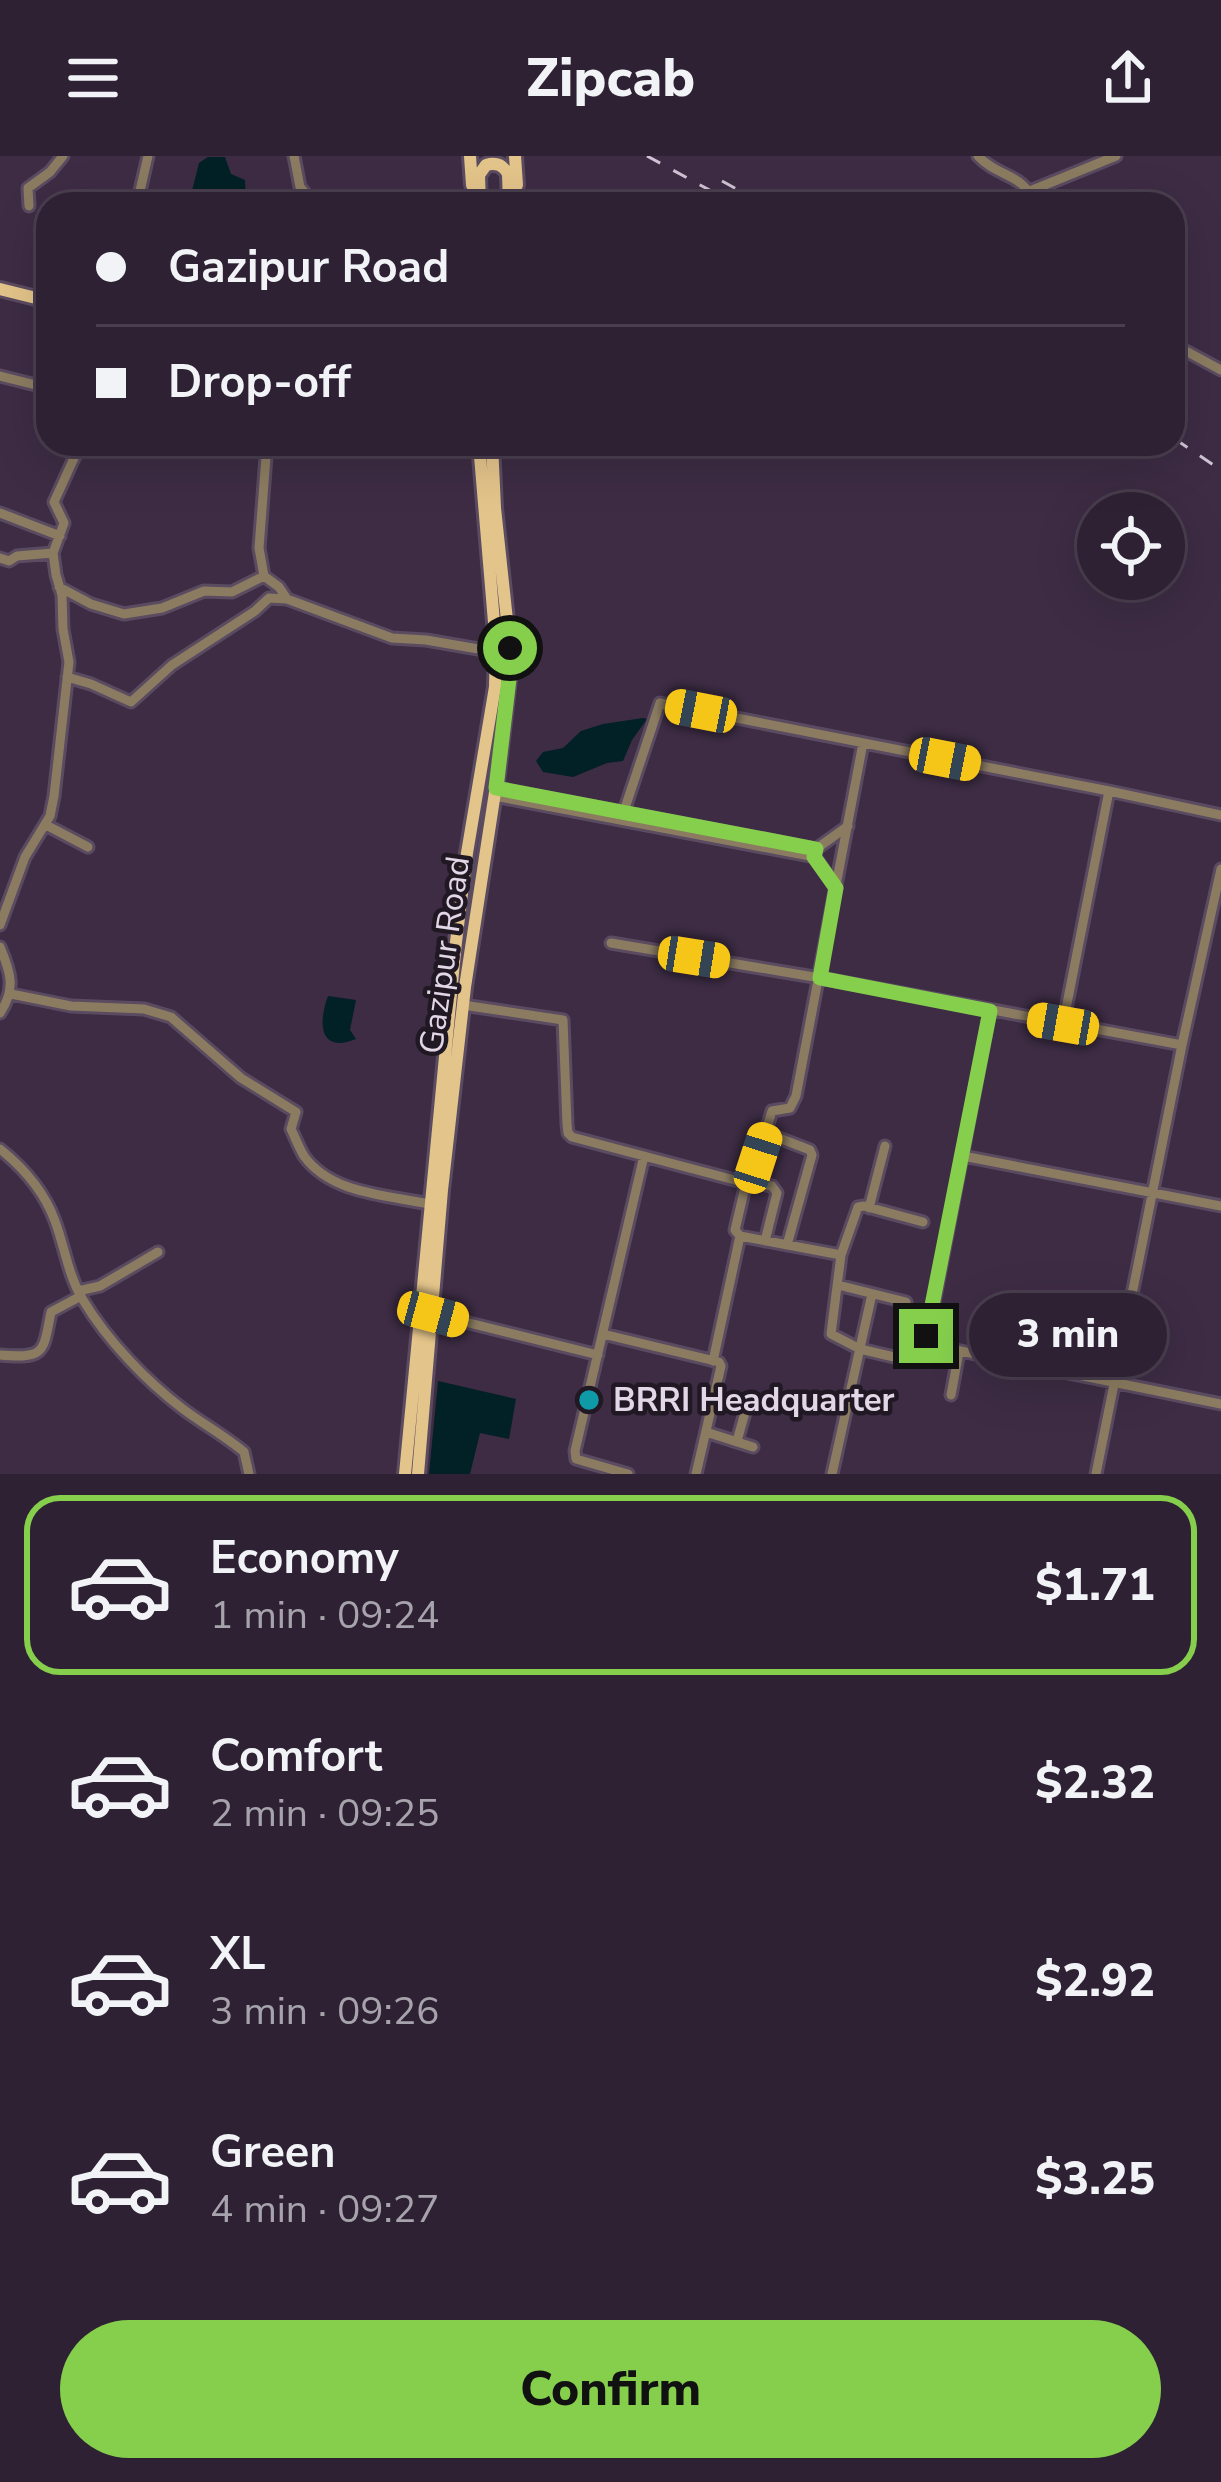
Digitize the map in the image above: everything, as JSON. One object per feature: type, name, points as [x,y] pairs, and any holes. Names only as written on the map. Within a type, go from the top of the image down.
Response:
[{"type":"main road","points":[[470,156],[475,192]]},
{"type":"main road","points":[[472,174],[480,162],[491,157],[516,163]]},
{"type":"main road","points":[[478,192],[479,175],[493,163],[508,174],[511,192]]},
{"type":"main road","points":[[0,289],[36,298]]},
{"type":"main road","points":[[412,1474],[444,1116],[504,668],[487,456]]},
{"type":"main road","name":"Gazipur Road","points":[[412,1474],[429,1204],[456,942],[495,687],[487,456]]},
{"type":"main road","name":"Gazipur Road","points":[[412,1474],[463,1005],[509,679],[510,648],[488,456]]},
{"type":"street","points":[[29,206],[28,188],[63,156]]},
{"type":"street","points":[[140,192],[148,156]]},
{"type":"street","points":[[294,156],[304,192]]},
{"type":"street","points":[[978,156],[1030,191],[1116,156]]},
{"type":"street","points":[[1185,350],[1221,370]]},
{"type":"street","points":[[0,376],[36,385]]},
{"type":"street","points":[[0,926],[26,857],[46,825],[54,796],[70,662],[53,553],[64,523],[53,502],[75,456]]},
{"type":"street","points":[[266,456],[259,548],[265,576],[286,598]]},
{"type":"street","points":[[0,513],[60,536]]},
{"type":"street","points":[[0,558],[9,561],[53,553]]},
{"type":"street","points":[[59,586],[91,604],[124,614],[162,608],[204,591],[232,592],[265,576]]},
{"type":"street","points":[[67,677],[131,702],[172,665],[269,598],[286,598],[392,638],[496,652]]},
{"type":"street","points":[[623,814],[660,703],[1221,815]]},
{"type":"street","points":[[841,1255],[740,1236],[735,1230],[773,1109],[793,1104],[863,743]]},
{"type":"street","points":[[1063,1024],[1109,791]]},
{"type":"street","points":[[495,792],[815,853],[836,888]]},
{"type":"street","points":[[495,792],[815,853]]},
{"type":"street","points":[[46,825],[88,847]]},
{"type":"street","points":[[815,853],[848,826]]},
{"type":"street","points":[[1096,1474],[1221,869]]},
{"type":"street","points":[[611,944],[1182,1045]]},
{"type":"street","points":[[0,947],[13,982],[0,1013]]},
{"type":"street","points":[[10,994],[70,1006],[144,1009],[171,1017],[241,1078],[296,1112],[291,1129],[304,1156],[326,1178],[429,1204]]},
{"type":"street","points":[[463,1005],[563,1020],[568,1133],[772,1186],[777,1193],[765,1240]]},
{"type":"street","points":[[990,1011],[926,1344],[1221,1405]]},
{"type":"street","points":[[766,1133],[810,1150],[812,1155],[787,1245]]},
{"type":"street","points":[[869,1208],[885,1146]]},
{"type":"street","points":[[0,1149],[22,1166],[43,1193],[70,1275],[115,1342],[181,1407],[244,1452],[249,1473],[240,1474]]},
{"type":"street","points":[[628,1474],[576,1459],[644,1156]]},
{"type":"street","points":[[963,1156],[1221,1206]]},
{"type":"street","points":[[894,1357],[860,1349],[831,1334],[841,1255],[858,1207],[923,1222]]},
{"type":"street","points":[[713,1360],[740,1236]]},
{"type":"street","points":[[0,1355],[30,1356],[42,1349],[51,1312],[158,1252]]},
{"type":"street","points":[[838,1285],[906,1302]]},
{"type":"street","points":[[832,1474],[872,1294]]},
{"type":"street","points":[[433,1314],[598,1355]]},
{"type":"street","points":[[603,1334],[719,1362],[696,1474]]},
{"type":"street","points":[[952,1395],[959,1352]]},
{"type":"street","points":[[737,1441],[746,1409]]},
{"type":"street","points":[[706,1432],[753,1447]]},
{"type":"shaded area","points":[[208,157],[225,157],[231,174],[245,180],[246,192],[193,192],[199,163]]},
{"type":"shaded area","points":[[647,719],[623,761],[573,777],[543,772],[536,761],[543,752],[563,748],[581,731]]},
{"type":"shaded area","points":[[328,996],[356,1000],[350,1030],[356,1039],[335,1042],[324,1033]]},
{"type":"shaded area","points":[[438,1381],[516,1399],[509,1439],[480,1433],[470,1474],[429,1474]]},
{"type":"railway","points":[[647,156],[713,192]]},
{"type":"railway","points":[[722,181],[742,192]]},
{"type":"railway","points":[[1185,446],[1221,470]]},
{"type":"place","name":"BRRI Headquarter","points":[[589,1400]]},
{"type":"route","points":[[510,648],[496,788],[816,849],[814,857],[836,888],[820,978],[990,1011],[926,1336]]}]
